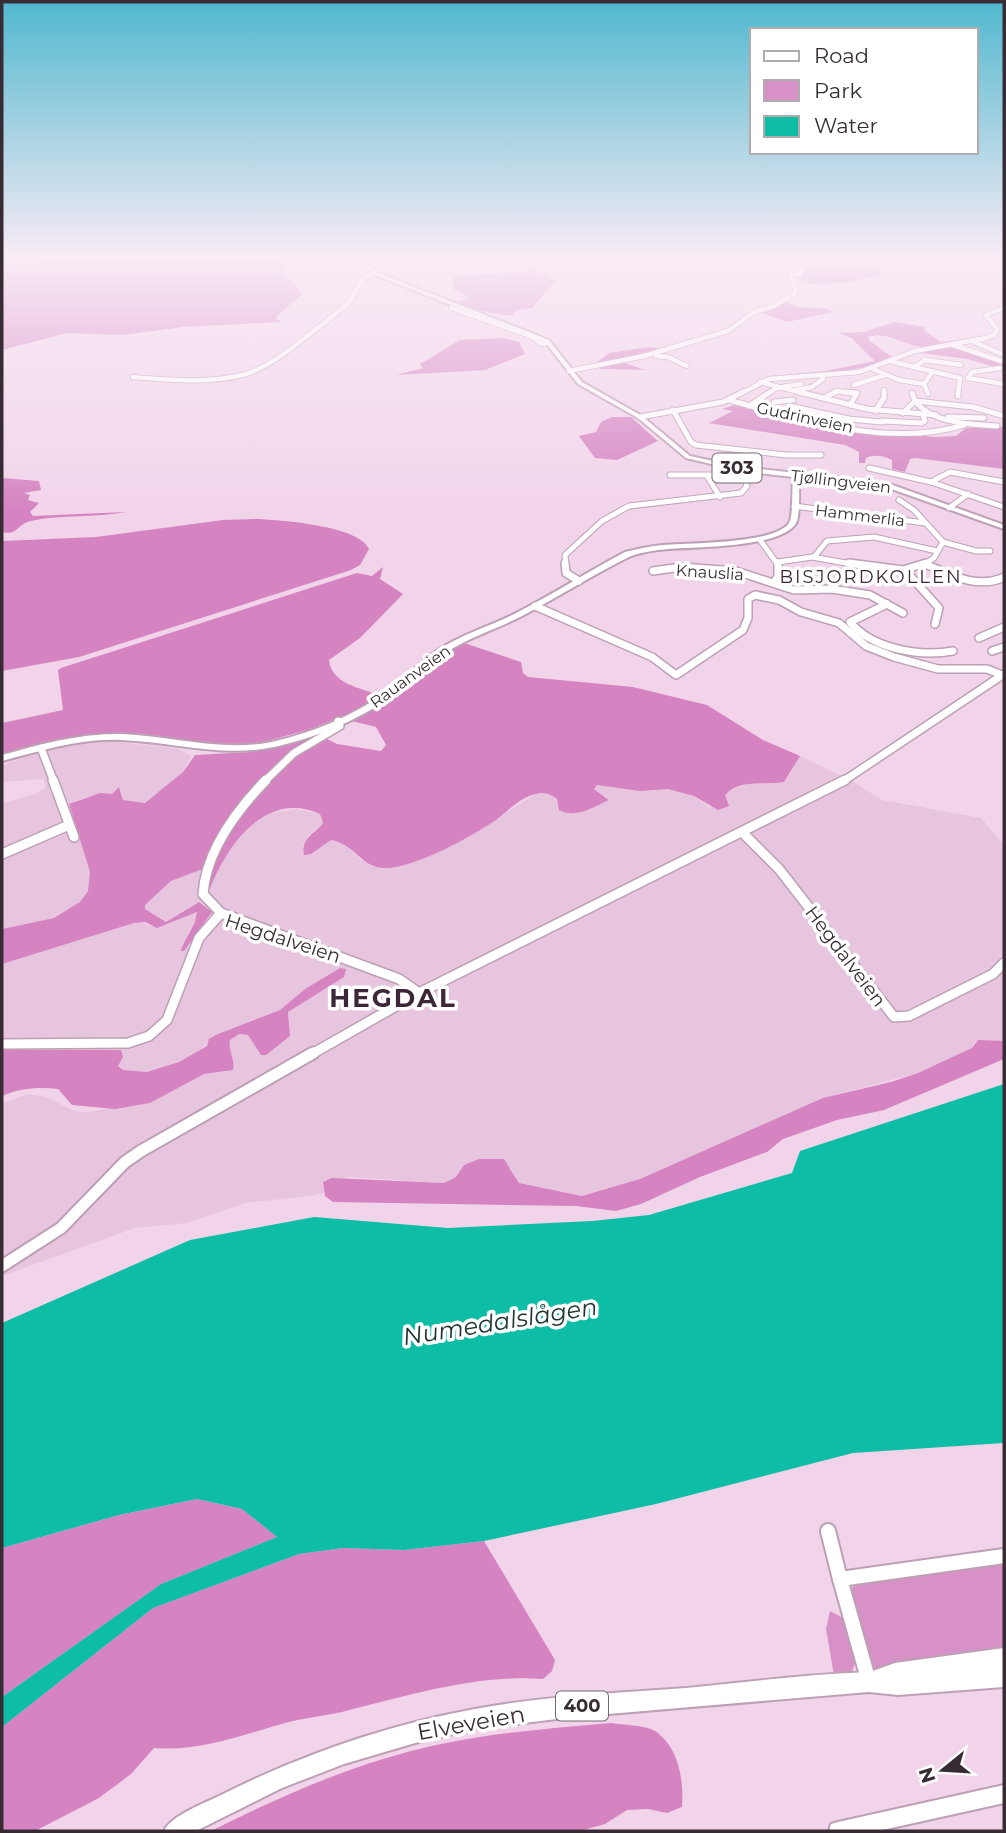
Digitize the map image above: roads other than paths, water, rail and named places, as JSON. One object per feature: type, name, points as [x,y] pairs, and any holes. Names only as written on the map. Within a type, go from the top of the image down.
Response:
[{"type":"highway","name":"Elveveien","points":[[869,1682],[895,1673],[1004,1658]]},
{"type":"highway","name":"Elveveien","points":[[175,1831],[244,1795],[302,1770],[353,1751],[452,1724],[592,1705],[869,1682],[898,1685],[1004,1677]]},
{"type":"main road","name":"Tjøllingveien","points":[[546,343],[552,345],[569,371],[586,387],[640,417],[682,454],[741,472],[887,485],[1004,527]]},
{"type":"main road","name":"Rauanveien","points":[[2,758],[83,739],[118,737],[206,749],[244,749],[283,742],[377,703],[453,644],[535,606],[630,554],[648,548],[778,537],[790,530],[796,475]]},
{"type":"main road","points":[[838,1831],[1004,1794]]},
{"type":"street","points":[[133,377],[184,381],[244,375],[297,343]]},
{"type":"street","points":[[569,371],[644,356],[689,343]]},
{"type":"street","points":[[640,417],[729,400],[760,382],[783,377],[822,377],[873,369],[915,351],[960,343]]},
{"type":"street","points":[[975,343],[1004,355]]},
{"type":"street","points":[[952,344],[1004,362]]},
{"type":"street","points":[[644,356],[668,357],[687,366]]},
{"type":"street","points":[[914,366],[925,360],[961,365]]},
{"type":"street","points":[[890,361],[960,378],[958,396]]},
{"type":"street","points":[[1000,368],[972,372],[968,376],[1004,386]]},
{"type":"street","points":[[873,369],[885,375],[924,384]]},
{"type":"street","points":[[924,384],[933,371]]},
{"type":"street","points":[[854,385],[885,375]]},
{"type":"street","points":[[788,391],[812,387],[822,377]]},
{"type":"street","points":[[760,382],[801,395],[878,411],[936,415]]},
{"type":"street","points":[[843,383],[847,390]]},
{"type":"street","points":[[749,405],[776,388],[801,384]]},
{"type":"street","points":[[924,384],[928,394]]},
{"type":"street","points":[[808,417],[834,391],[847,390],[858,394],[853,406],[842,418]]},
{"type":"street","points":[[883,430],[878,411],[884,398],[884,390]]},
{"type":"street","points":[[912,393],[921,409],[936,415],[964,425],[997,426]]},
{"type":"street","points":[[786,413],[791,403],[801,395]]},
{"type":"street","points":[[760,399],[772,403],[780,399],[842,418],[922,423],[925,421],[923,415]]},
{"type":"street","name":"Gudrinveien","points":[[729,400],[848,428],[939,434],[964,425]]},
{"type":"street","points":[[903,413],[915,401]]},
{"type":"street","points":[[915,401],[974,407],[1004,417]]},
{"type":"street","points":[[673,410],[694,444],[784,455],[821,455]]},
{"type":"street","points":[[946,418],[1004,417]]},
{"type":"street","points":[[983,425],[984,418]]},
{"type":"street","points":[[869,468],[930,482],[1004,508]]},
{"type":"street","points":[[579,581],[566,573],[565,555],[616,511],[644,503],[720,497],[744,491],[747,482],[741,472],[707,476],[670,475]]},
{"type":"street","points":[[930,482],[953,472],[1004,482]]},
{"type":"street","points":[[707,476],[720,497]]},
{"type":"street","points":[[948,508],[968,494]]},
{"type":"street","name":"Hammerlia","points":[[899,500],[914,510],[943,542]]},
{"type":"street","name":"Hammerlia","points":[[794,506],[836,514],[880,515],[925,523]]},
{"type":"street","points":[[814,557],[827,541],[863,537],[937,551]]},
{"type":"street","points":[[760,540],[778,562],[778,577],[773,583]]},
{"type":"street","points":[[925,565],[943,542],[976,551],[990,551]]},
{"type":"street","points":[[778,562],[814,557],[843,565],[905,570],[925,565],[978,582],[1003,581]]},
{"type":"street","name":"Knauslia","points":[[653,571],[681,567],[736,571],[794,590],[832,589],[863,594],[903,613]]},
{"type":"street","points":[[905,570],[939,608],[935,624]]},
{"type":"street","points":[[535,606],[652,657],[676,675],[743,630],[746,625],[748,598],[755,595],[779,600],[800,612],[839,623],[866,646],[894,657],[938,669],[987,669],[1003,674]]},
{"type":"street","points":[[887,604],[854,617],[850,622],[851,626],[866,637],[886,645],[933,654],[953,651]]},
{"type":"street","points":[[979,638],[1004,627]]},
{"type":"street","points":[[992,651],[1004,647]]},
{"type":"street","points":[[2,1266],[61,1228],[125,1162],[141,1151],[419,993],[850,778],[1003,674]]},
{"type":"street","points":[[221,913],[203,894],[203,882],[210,858],[268,777],[321,735],[340,726],[338,721]]},
{"type":"street","points":[[41,748],[74,837]]},
{"type":"street","points":[[2,854],[69,825]]},
{"type":"street","name":"Hegdalveien","points":[[743,833],[779,869],[894,1017],[909,1016],[993,974],[1004,963]]},
{"type":"street","name":"Hegdalveien","points":[[2,1044],[128,1043],[149,1036],[167,1020],[199,938],[221,913],[399,979],[419,993]]},
{"type":"street","points":[[828,1531],[869,1682]]},
{"type":"street","points":[[840,1579],[1004,1556]]},
{"type":"water","name":"Numedalslågen","points":[[1004,1084],[1004,1443],[853,1453],[656,1504],[484,1541],[404,1550],[343,1548],[299,1554],[153,1608],[2,1727],[2,1697],[161,1584],[277,1537],[242,1509],[197,1499],[119,1515],[2,1548],[2,1323],[190,1240],[314,1217],[448,1228],[592,1221],[649,1215],[792,1173],[800,1151]]},
{"type":"district","name":"BISJORDKOLLEN","points":[[871,577]]},
{"type":"district","name":"HEGDAL","points":[[393,998]]}]
